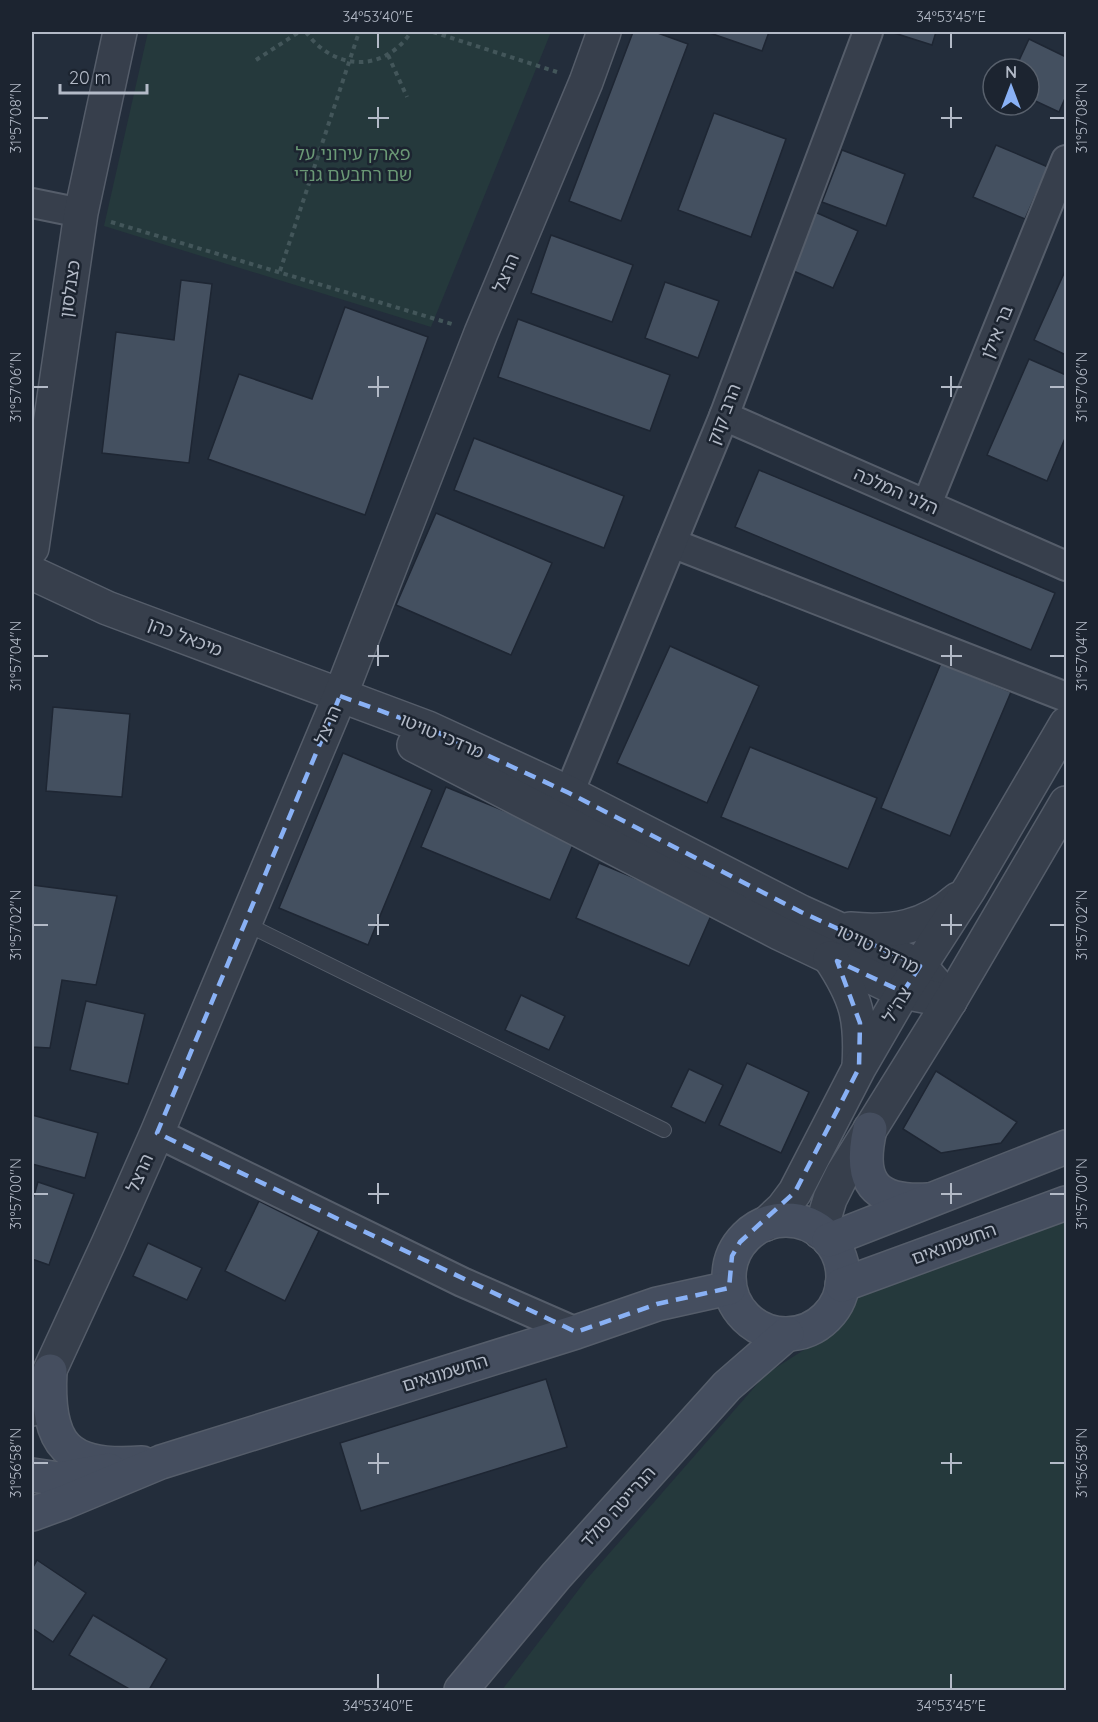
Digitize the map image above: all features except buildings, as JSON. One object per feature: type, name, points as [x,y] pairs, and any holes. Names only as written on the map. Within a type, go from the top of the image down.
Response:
[{"type":"main road","points":[[870,1129],[865,1157],[871,1181],[877,1189],[899,1200],[930,1200]]},
{"type":"main road","points":[[825,1236],[930,1200],[1066,1147]]},
{"type":"main road","name":"החשמונאים","points":[[842,1285],[1066,1203]]},
{"type":"main road","points":[[781,1220],[796,1221],[811,1226],[825,1236],[838,1253],[842,1269],[842,1285],[838,1300],[829,1314],[817,1325],[803,1332],[787,1334],[771,1332],[756,1326],[739,1310],[729,1288],[730,1264],[740,1242],[752,1231],[781,1220]]},
{"type":"main road","name":"החשמונאים","points":[[32,1514],[161,1462],[576,1332],[657,1304],[729,1288]]},
{"type":"main road","name":"הנרייטה סולד","points":[[461,1690],[556,1576],[720,1394],[787,1334]]},
{"type":"main road","points":[[50,1371],[49,1388],[53,1419],[61,1442],[71,1452],[86,1461],[101,1464],[161,1462]]},
{"type":"main road","name":"החשמונאים","points":[[32,1475],[59,1479],[161,1462]]},
{"type":"street","name":"כצנלסון","points":[[32,548],[81,213],[120,32]]},
{"type":"street","name":"הרצל","points":[[32,1409],[157,1133],[340,696],[481,333],[586,82],[604,32]]},
{"type":"street","name":"הרב קוק","points":[[569,793],[724,416],[868,32]]},
{"type":"street","name":"בר אילן","points":[[927,504],[1066,160]]},
{"type":"street","points":[[32,203],[81,213]]},
{"type":"street","name":"הלני המלכה","points":[[724,416],[1066,566]]},
{"type":"street","points":[[672,543],[1066,697]]},
{"type":"street","name":"מיכאל כהן","points":[[32,573],[107,608],[340,696]]},
{"type":"street","name":"מרדכי טויטו","points":[[340,696],[428,728],[569,793],[832,943]]},
{"type":"street","name":"מרדכי טויטו","points":[[340,696],[375,722],[420,748],[711,900],[832,943],[912,979],[950,1001]]},
{"type":"street","name":"צה\"ל","points":[[766,1224],[783,1208],[795,1192],[859,1068],[970,888],[1066,724]]},
{"type":"street","points":[[825,1236],[830,1199],[1066,803]]},
{"type":"street","points":[[859,1068],[860,1023],[854,1000],[832,943],[868,931],[894,930],[921,923],[946,909],[970,888]]},
{"type":"street","points":[[157,1133],[462,1282],[576,1332]]},
{"type":"lane","points":[[244,923],[664,1130]]},
{"type":"path","points":[[256,60],[298,32]]},
{"type":"path","points":[[306,32],[315,44],[330,56],[349,62],[369,62],[388,55],[404,42],[411,32]]},
{"type":"path","points":[[280,272],[359,32]]},
{"type":"path","points":[[433,32],[586,82]]},
{"type":"path","points":[[388,55],[407,97]]},
{"type":"path","points":[[81,213],[481,333]]},
{"type":"highlighted area","points":[[340,696],[428,728],[569,793],[801,912],[920,966],[903,992],[837,961],[860,1023],[859,1068],[795,1192],[740,1242],[732,1256],[729,1288],[657,1304],[576,1332],[157,1133]]},
{"type":"green space","name":"פארק עירוני על שם רחבעם גנדי","points":[[148,32],[551,32],[431,327],[104,226]]},
{"type":"green space","points":[[1066,1219],[1066,1690],[502,1690],[586,1580],[766,1374],[821,1339],[853,1291]]}]
